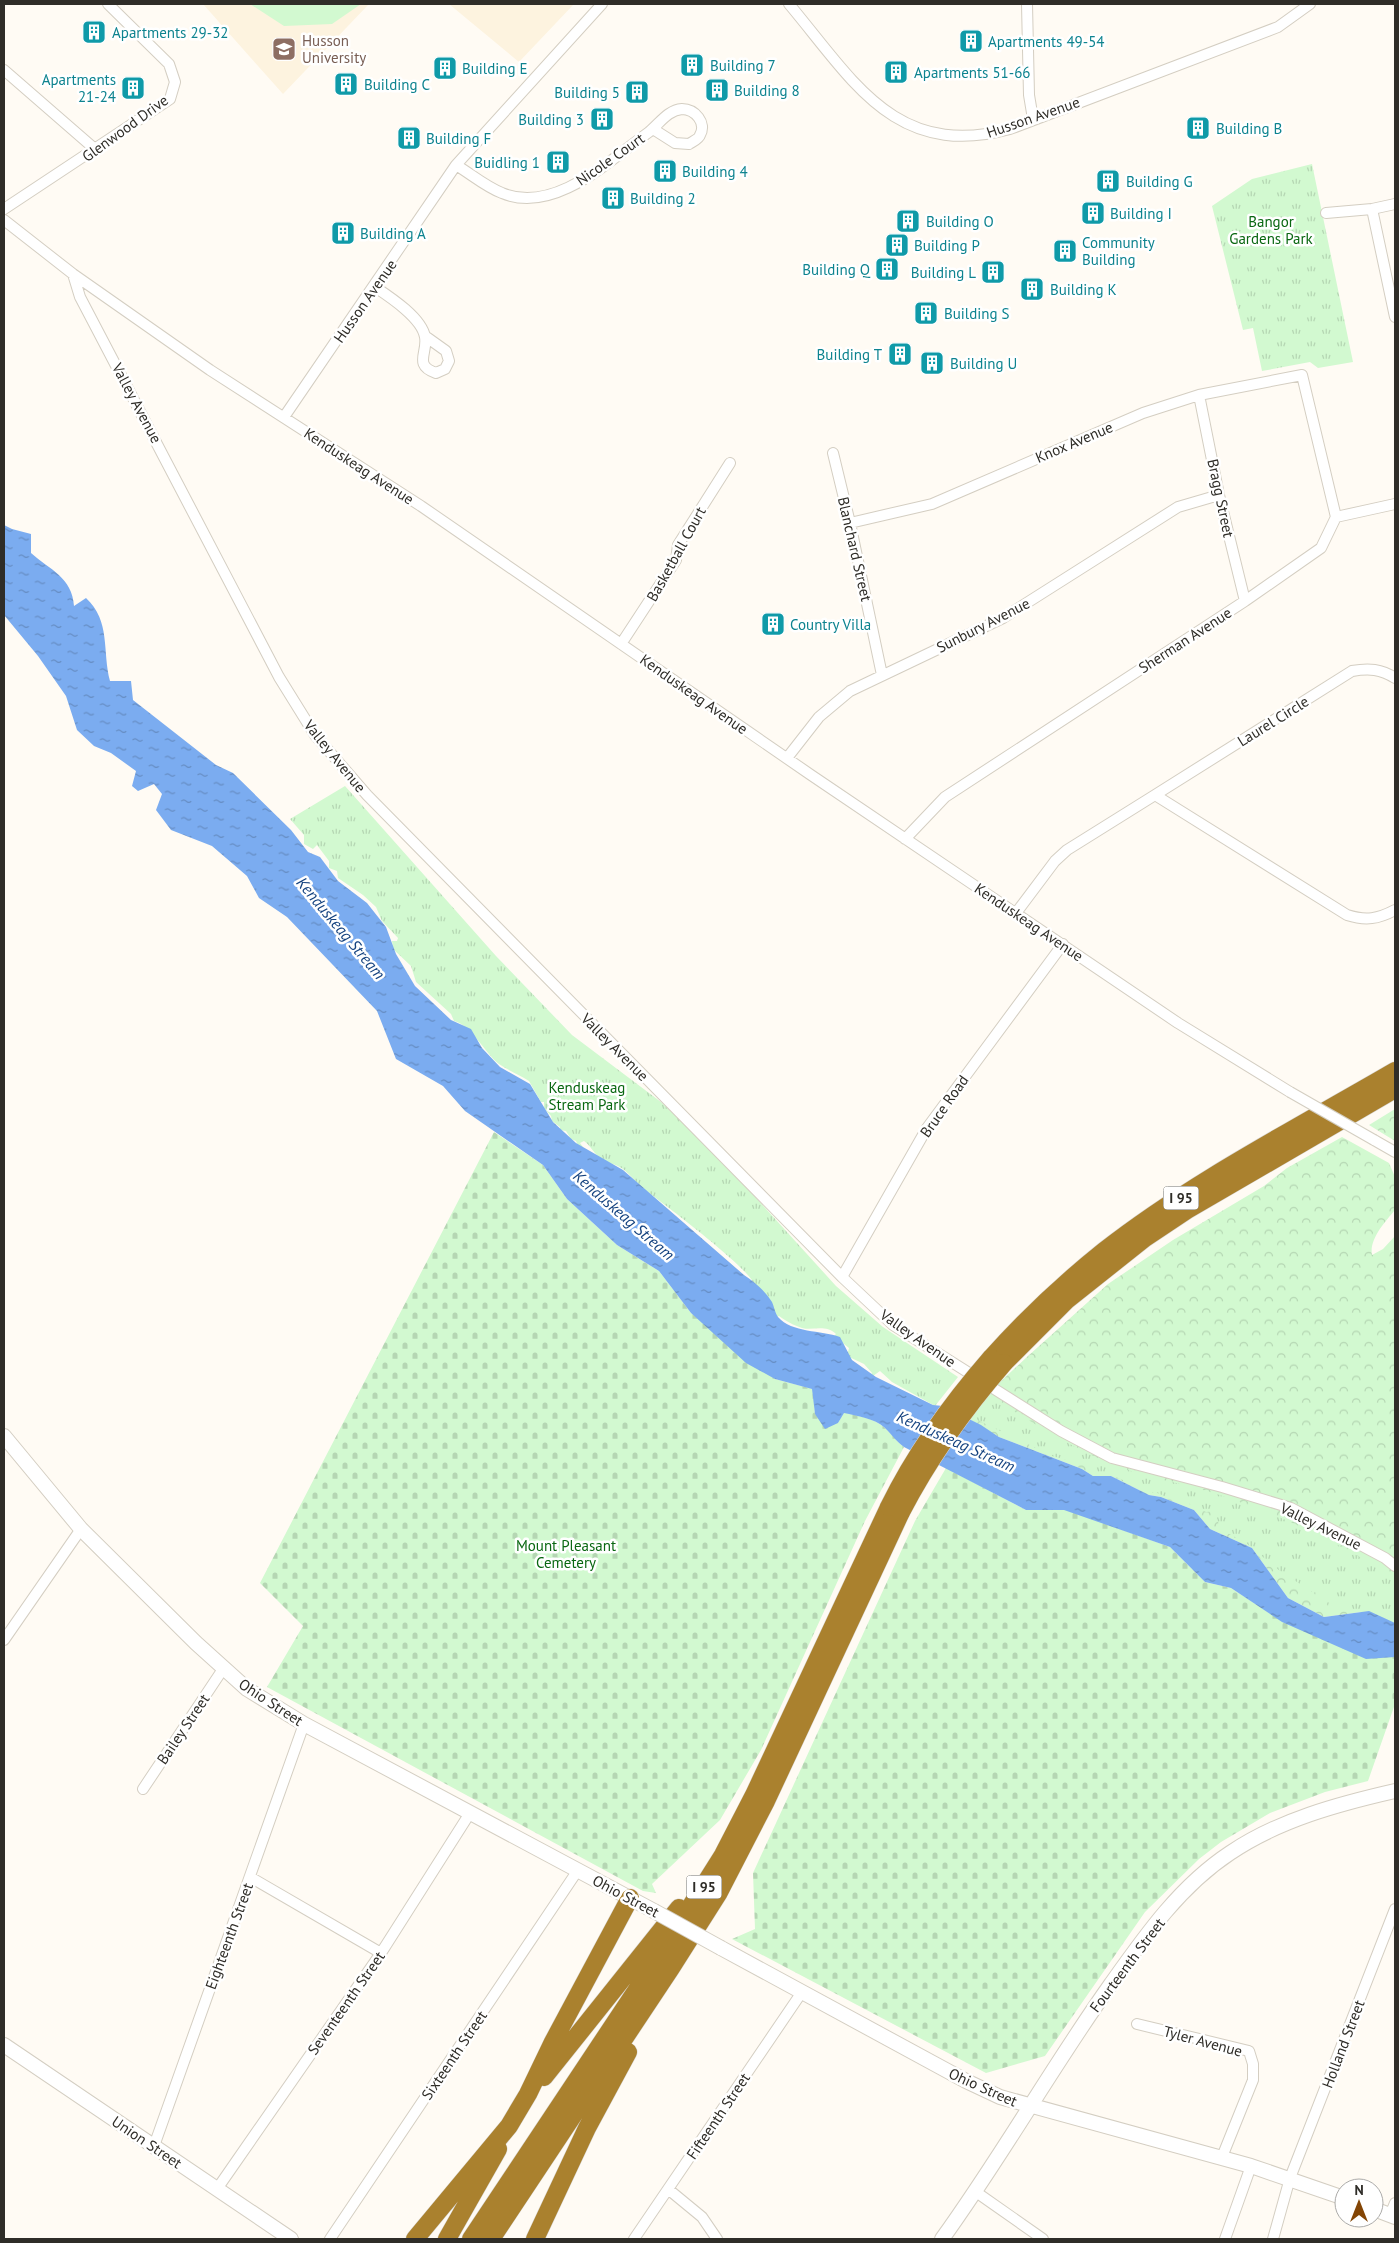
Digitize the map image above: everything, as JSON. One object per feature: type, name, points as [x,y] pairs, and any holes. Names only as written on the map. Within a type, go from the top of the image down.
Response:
[{"type":"highway","name":"I 95","points":[[471,2239],[679,1927],[723,1854],[895,1510],[998,1361],[1055,1293],[1126,1235],[1210,1180],[1395,1070]]},
{"type":"highway","name":"I 95","points":[[998,1361],[1079,1290],[1145,1238],[1188,1210],[1395,1089]]},
{"type":"highway","name":"I 95","points":[[491,2239],[718,1894],[759,1816],[895,1510]]},
{"type":"highway","points":[[528,2094],[690,1896],[754,1795]]},
{"type":"highway","points":[[447,2239],[528,2094],[547,2054],[630,1898]]},
{"type":"highway","points":[[535,2239],[593,2115],[671,1968]]},
{"type":"highway","points":[[415,2239],[509,2126]]},
{"type":"street","name":"Glenwood Drive","points":[[4,208],[96,150],[170,99],[175,82],[169,64],[108,4]]},
{"type":"street","name":"Husson Avenue","points":[[284,417],[456,165],[602,4]]},
{"type":"street","name":"Husson Avenue","points":[[790,4],[865,94],[895,118],[914,128],[950,137],[988,135],[1033,119],[1278,26],[1310,4]]},
{"type":"street","points":[[1027,4],[1029,95],[1033,119]]},
{"type":"street","points":[[4,70],[96,150]]},
{"type":"street","name":"Nicole Court","points":[[456,165],[502,194],[525,198],[540,196],[578,184],[653,129],[673,111],[686,109],[698,115],[703,126],[700,136],[689,144],[675,143],[653,129]]},
{"type":"street","points":[[1326,213],[1372,209],[1395,204]]},
{"type":"street","points":[[1372,209],[1395,317]]},
{"type":"street","name":"Kenduskeag Avenue","points":[[4,220],[73,274],[210,370],[399,492],[906,839],[1208,1042],[1290,1092],[1395,1152]]},
{"type":"street","name":"Valley Avenue","points":[[73,274],[80,297],[284,685],[316,735],[367,795],[842,1277],[893,1324],[1062,1431],[1112,1458],[1222,1487],[1291,1508],[1384,1558],[1395,1566]]},
{"type":"street","points":[[375,286],[397,302],[415,319],[425,336]]},
{"type":"street","name":"Knox Avenue","points":[[850,523],[932,504],[1143,413],[1200,395],[1302,375],[1336,517]]},
{"type":"street","name":"Bragg Street","points":[[1200,395],[1219,495],[1245,601]]},
{"type":"street","name":"Blanchard Street","points":[[832,453],[850,523],[882,674]]},
{"type":"street","name":"Basketball Court","points":[[621,644],[676,560],[678,545],[730,463]]},
{"type":"street","name":"Sunbury Avenue","points":[[787,758],[812,725],[828,709],[850,692],[882,674],[1004,618],[1178,507],[1219,495]]},
{"type":"street","points":[[1336,517],[1395,504]]},
{"type":"street","name":"Sherman Avenue","points":[[906,839],[945,797],[1245,601],[1321,548],[1336,517]]},
{"type":"street","name":"Laurel Circle","points":[[1016,913],[1055,861],[1067,850],[1352,671],[1368,668],[1385,672],[1395,678]]},
{"type":"street","points":[[1154,795],[1348,915],[1362,920],[1375,919],[1395,910]]},
{"type":"street","name":"Bruce Road","points":[[842,1277],[927,1128],[1063,944]]},
{"type":"street","name":"Ohio Street","points":[[4,1436],[82,1529],[223,1668],[258,1697],[304,1724],[630,1898],[981,2089],[1028,2107],[1251,2166],[1334,2194]]},
{"type":"street","points":[[4,1640],[82,1529]]},
{"type":"street","name":"Bailey Street","points":[[143,1790],[223,1668]]},
{"type":"street","name":"Eighteenth Street","points":[[154,2146],[304,1724]]},
{"type":"street","name":"Fourteenth Street","points":[[942,2239],[976,2192],[1028,2107],[1126,1963],[1181,1893],[1228,1854],[1255,1837],[1292,1821],[1348,1802],[1395,1791]]},
{"type":"street","name":"Seventeenth Street","points":[[217,2189],[381,1953],[470,1813]]},
{"type":"street","name":"Sixteenth Street","points":[[330,2239],[578,1870]]},
{"type":"street","points":[[250,1877],[381,1953]]},
{"type":"street","name":"Holland Street","points":[[1273,2239],[1290,2178],[1395,1909]]},
{"type":"street","name":"Fifteenth Street","points":[[634,2239],[802,1992]]},
{"type":"street","name":"Tyler Avenue","points":[[1137,2024],[1248,2051],[1253,2064],[1253,2080],[1222,2158]]},
{"type":"street","name":"Union Street","points":[[4,2045],[291,2239]]},
{"type":"street","points":[[1225,2239],[1251,2166]]},
{"type":"street","points":[[668,2189],[702,2217],[717,2239]]},
{"type":"street","points":[[976,2192],[1044,2239]]},
{"type":"shaded area","name":"Husson University","points":[[203,4],[369,4],[283,94]]},
{"type":"shaded area","points":[[449,4],[574,4],[519,62]]},
{"type":"green space","points":[[250,4],[361,4],[332,24],[284,26]]},
{"type":"green space","name":"Bangor Gardens Park","points":[[1312,164],[1353,362],[1318,368],[1310,362],[1262,371],[1253,328],[1243,330],[1212,206],[1252,179]]},
{"type":"green space","name":"Kenduskeag Stream Park","points":[[345,786],[496,956],[572,1035],[661,1102],[708,1145],[836,1286],[883,1327],[958,1377],[935,1406],[892,1382],[880,1371],[873,1376],[871,1375],[872,1373],[864,1364],[847,1356],[849,1348],[834,1336],[836,1334],[832,1331],[823,1328],[806,1329],[790,1323],[779,1316],[775,1318],[750,1278],[740,1266],[706,1237],[642,1188],[623,1169],[602,1159],[584,1141],[580,1143],[583,1147],[578,1146],[576,1141],[571,1139],[566,1131],[560,1130],[560,1127],[552,1121],[551,1116],[544,1108],[544,1102],[541,1102],[529,1081],[499,1064],[472,1033],[454,1021],[451,1014],[416,982],[411,966],[393,949],[392,941],[397,941],[398,938],[382,921],[376,907],[363,895],[338,878],[337,871],[329,868],[329,861],[317,845],[313,849],[304,844],[304,835],[290,819]]},
{"type":"green space","points":[[1395,1109],[1395,1141],[1369,1125]]},
{"type":"green space","name":"Mount Pleasant Cemetery","points":[[494,1132],[543,1165],[567,1199],[617,1245],[659,1271],[691,1313],[775,1379],[813,1389],[815,1414],[838,1423],[844,1412],[871,1420],[885,1428],[904,1447],[865,1521],[761,1750],[720,1820],[652,1884],[656,1893],[643,1891],[267,1687],[303,1626],[260,1583]]},
{"type":"green space","points":[[1342,1137],[1389,1163],[1395,1177],[1395,1210],[1375,1237],[1372,1255],[1383,1249],[1395,1236],[1395,1623],[1369,1611],[1324,1617],[1288,1598],[1252,1548],[1210,1529],[1194,1510],[1161,1497],[1149,1495],[1111,1476],[1093,1476],[1082,1469],[999,1437],[969,1419],[999,1383],[1108,1284],[1173,1240],[1264,1186],[1287,1168]]},
{"type":"green space","points":[[989,1396],[1054,1435],[1105,1461],[1143,1475],[1207,1491],[1256,1508],[1304,1528],[1351,1552],[1395,1580],[1395,1626],[1370,1614],[1334,1606],[1280,1571],[1246,1543],[1220,1529],[1215,1511],[1206,1512],[1186,1502],[1176,1501],[1155,1492],[1146,1494],[1130,1483],[1111,1475],[1096,1474],[1080,1463],[1052,1456],[1041,1450],[1039,1452],[1036,1448],[971,1417]]},
{"type":"green space","points":[[946,1468],[1026,1510],[1064,1509],[1170,1547],[1205,1582],[1231,1588],[1283,1622],[1395,1657],[1395,1704],[1368,1781],[1325,1792],[1270,1813],[1221,1842],[1199,1859],[1145,1912],[1045,2056],[986,2073],[732,1939],[755,1929],[753,1873],[915,1521]]},
{"type":"water","name":"Kenduskeag Stream","points":[[4,525],[31,534],[31,553],[65,581],[72,596],[74,606],[86,598],[94,607],[102,626],[110,681],[131,681],[133,700],[216,765],[233,773],[291,830],[308,852],[320,857],[338,881],[367,903],[386,927],[396,954],[415,986],[451,1020],[471,1029],[482,1048],[500,1067],[530,1084],[553,1122],[576,1143],[623,1170],[760,1287],[772,1302],[778,1317],[784,1322],[799,1329],[840,1337],[852,1360],[876,1377],[933,1405],[943,1406],[981,1425],[999,1437],[1082,1469],[1093,1476],[1111,1476],[1149,1495],[1161,1497],[1194,1510],[1210,1529],[1252,1548],[1288,1598],[1324,1617],[1369,1611],[1395,1623],[1395,1657],[1366,1659],[1282,1622],[1231,1588],[1205,1582],[1170,1547],[1064,1510],[1026,1510],[904,1447],[885,1428],[871,1420],[844,1413],[838,1423],[825,1429],[815,1414],[812,1389],[775,1379],[746,1363],[691,1313],[659,1271],[617,1245],[567,1199],[543,1165],[465,1111],[443,1086],[396,1059],[377,1011],[287,917],[259,898],[247,876],[212,846],[171,830],[156,810],[162,794],[154,784],[138,791],[132,786],[136,771],[111,753],[94,746],[77,730],[66,696],[38,656],[4,615]]},
{"type":"place","name":"Apartments 29-32","points":[[94,32]]},
{"type":"place","name":"Apartments 49-54","points":[[971,41]]},
{"type":"place","name":"Husson University","points":[[284,49]]},
{"type":"place","name":"Building 7","points":[[692,65]]},
{"type":"place","name":"Building E","points":[[445,68]]},
{"type":"place","name":"Apartments 51-66","points":[[896,72]]},
{"type":"place","name":"Building C","points":[[346,84]]},
{"type":"place","name":"Apartments 21-24","points":[[133,88]]},
{"type":"place","name":"Building 8","points":[[717,90]]},
{"type":"place","name":"Building 5","points":[[637,92]]},
{"type":"place","name":"Building 3","points":[[602,119]]},
{"type":"place","name":"Building B","points":[[1198,128]]},
{"type":"place","name":"Building F","points":[[409,138]]},
{"type":"place","name":"Buidling 1","points":[[558,162]]},
{"type":"place","name":"Building 4","points":[[665,171]]},
{"type":"place","name":"Building G","points":[[1108,181]]},
{"type":"place","name":"Building 2","points":[[613,198]]},
{"type":"place","name":"Building I","points":[[1093,213]]},
{"type":"place","name":"Building O","points":[[908,221]]},
{"type":"place","name":"Building A","points":[[343,233]]},
{"type":"place","name":"Building P","points":[[897,245]]},
{"type":"place","name":"Community Building","points":[[1065,251]]},
{"type":"place","name":"Building Q","points":[[887,269]]},
{"type":"place","name":"Building L","points":[[993,272]]},
{"type":"place","name":"Building K","points":[[1032,289]]},
{"type":"place","name":"Building S","points":[[926,313]]},
{"type":"place","name":"Building T","points":[[900,354]]},
{"type":"place","name":"Building U","points":[[932,363]]},
{"type":"place","name":"Country Villa","points":[[773,624]]}]
